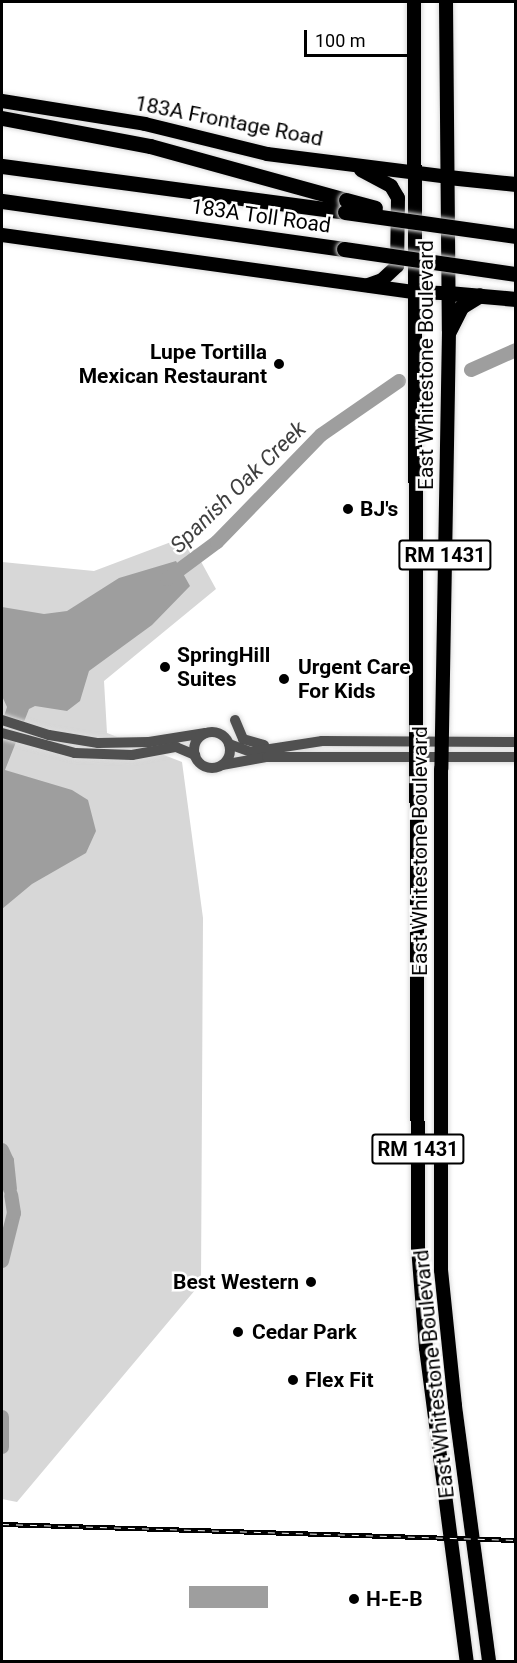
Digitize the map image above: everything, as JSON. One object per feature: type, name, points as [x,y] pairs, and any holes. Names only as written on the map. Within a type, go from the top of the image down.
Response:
[{"type":"highway","points":[[2,118],[150,146],[345,206],[516,236]]},
{"type":"highway","name":"183A Toll Road","points":[[2,166],[345,206]]},
{"type":"highway","points":[[448,177],[516,183]]},
{"type":"highway","name":"183A Toll Road","points":[[2,202],[516,274]]},
{"type":"highway","points":[[448,293],[516,299]]},
{"type":"highway","points":[[449,331],[461,307],[480,295]]},
{"type":"main road","name":"East Whitestone Boulevard","points":[[414,2],[417,174],[413,292],[419,742],[419,1271],[467,1662]]},
{"type":"main road","name":"East Whitestone Boulevard","points":[[446,2],[449,331],[441,742],[441,1270],[455,1406],[489,1662]]},
{"type":"main road","name":"183A Frontage Road","points":[[2,101],[145,124],[267,154],[448,177]]},
{"type":"main road","points":[[347,165],[377,176],[398,198],[397,266],[382,280],[366,286]]},
{"type":"main road","points":[[2,235],[366,286],[413,292],[448,293]]},
{"type":"street","points":[[2,720],[49,735],[125,743],[205,733],[221,734],[229,744],[250,752],[282,745]]},
{"type":"street","points":[[235,720],[240,735],[250,744],[516,742]]},
{"type":"street","points":[[2,733],[45,747],[112,756],[176,747],[195,755],[207,768],[267,757],[516,757]]},
{"type":"street","points":[[195,755],[196,742],[205,733]]},
{"type":"street","points":[[222,765],[229,756],[229,744]]},
{"type":"shaded area","points":[[187,536],[216,589],[104,681],[107,733],[182,762],[203,918],[201,1283],[17,1502],[2,1499],[2,562],[94,571]]},
{"type":"shaded area","points":[[176,561],[190,586],[152,625],[89,671],[80,701],[67,711],[35,706],[29,709],[5,770],[72,790],[88,800],[96,831],[86,853],[32,884],[2,909],[2,723],[7,707],[2,696],[2,607],[44,614],[67,611],[119,578]]},
{"type":"shaded area","points":[[189,1586],[268,1586],[268,1608],[189,1608]]},
{"type":"waterway","name":"Spanish Oak Creek","points":[[471,370],[516,350]]},
{"type":"waterway","name":"Spanish Oak Creek","points":[[167,579],[217,542],[321,435],[399,381]]},
{"type":"waterway","name":"Spanish Oak Creek","points":[[2,1150],[7,1161],[10,1189]]},
{"type":"waterway","name":"Spanish Oak Creek","points":[[2,1261],[14,1213],[11,1195]]},
{"type":"waterway","name":"Spanish Oak Creek","points":[[2,1417],[2,1447]]},
{"type":"railway","points":[[2,1524],[516,1540]]},
{"type":"place","name":"Lupe Tortilla Mexican Restaurant","points":[[279,364]]},
{"type":"place","name":"BJ's","points":[[348,509]]},
{"type":"place","name":"SpringHill Suites","points":[[165,667]]},
{"type":"place","name":"Urgent Care For Kids","points":[[284,679]]},
{"type":"place","name":"Best Western","points":[[311,1282]]},
{"type":"place","name":"Cedar Park","points":[[238,1332]]},
{"type":"place","name":"Flex Fit","points":[[293,1380]]},
{"type":"place","name":"H-E-B","points":[[354,1599]]}]
